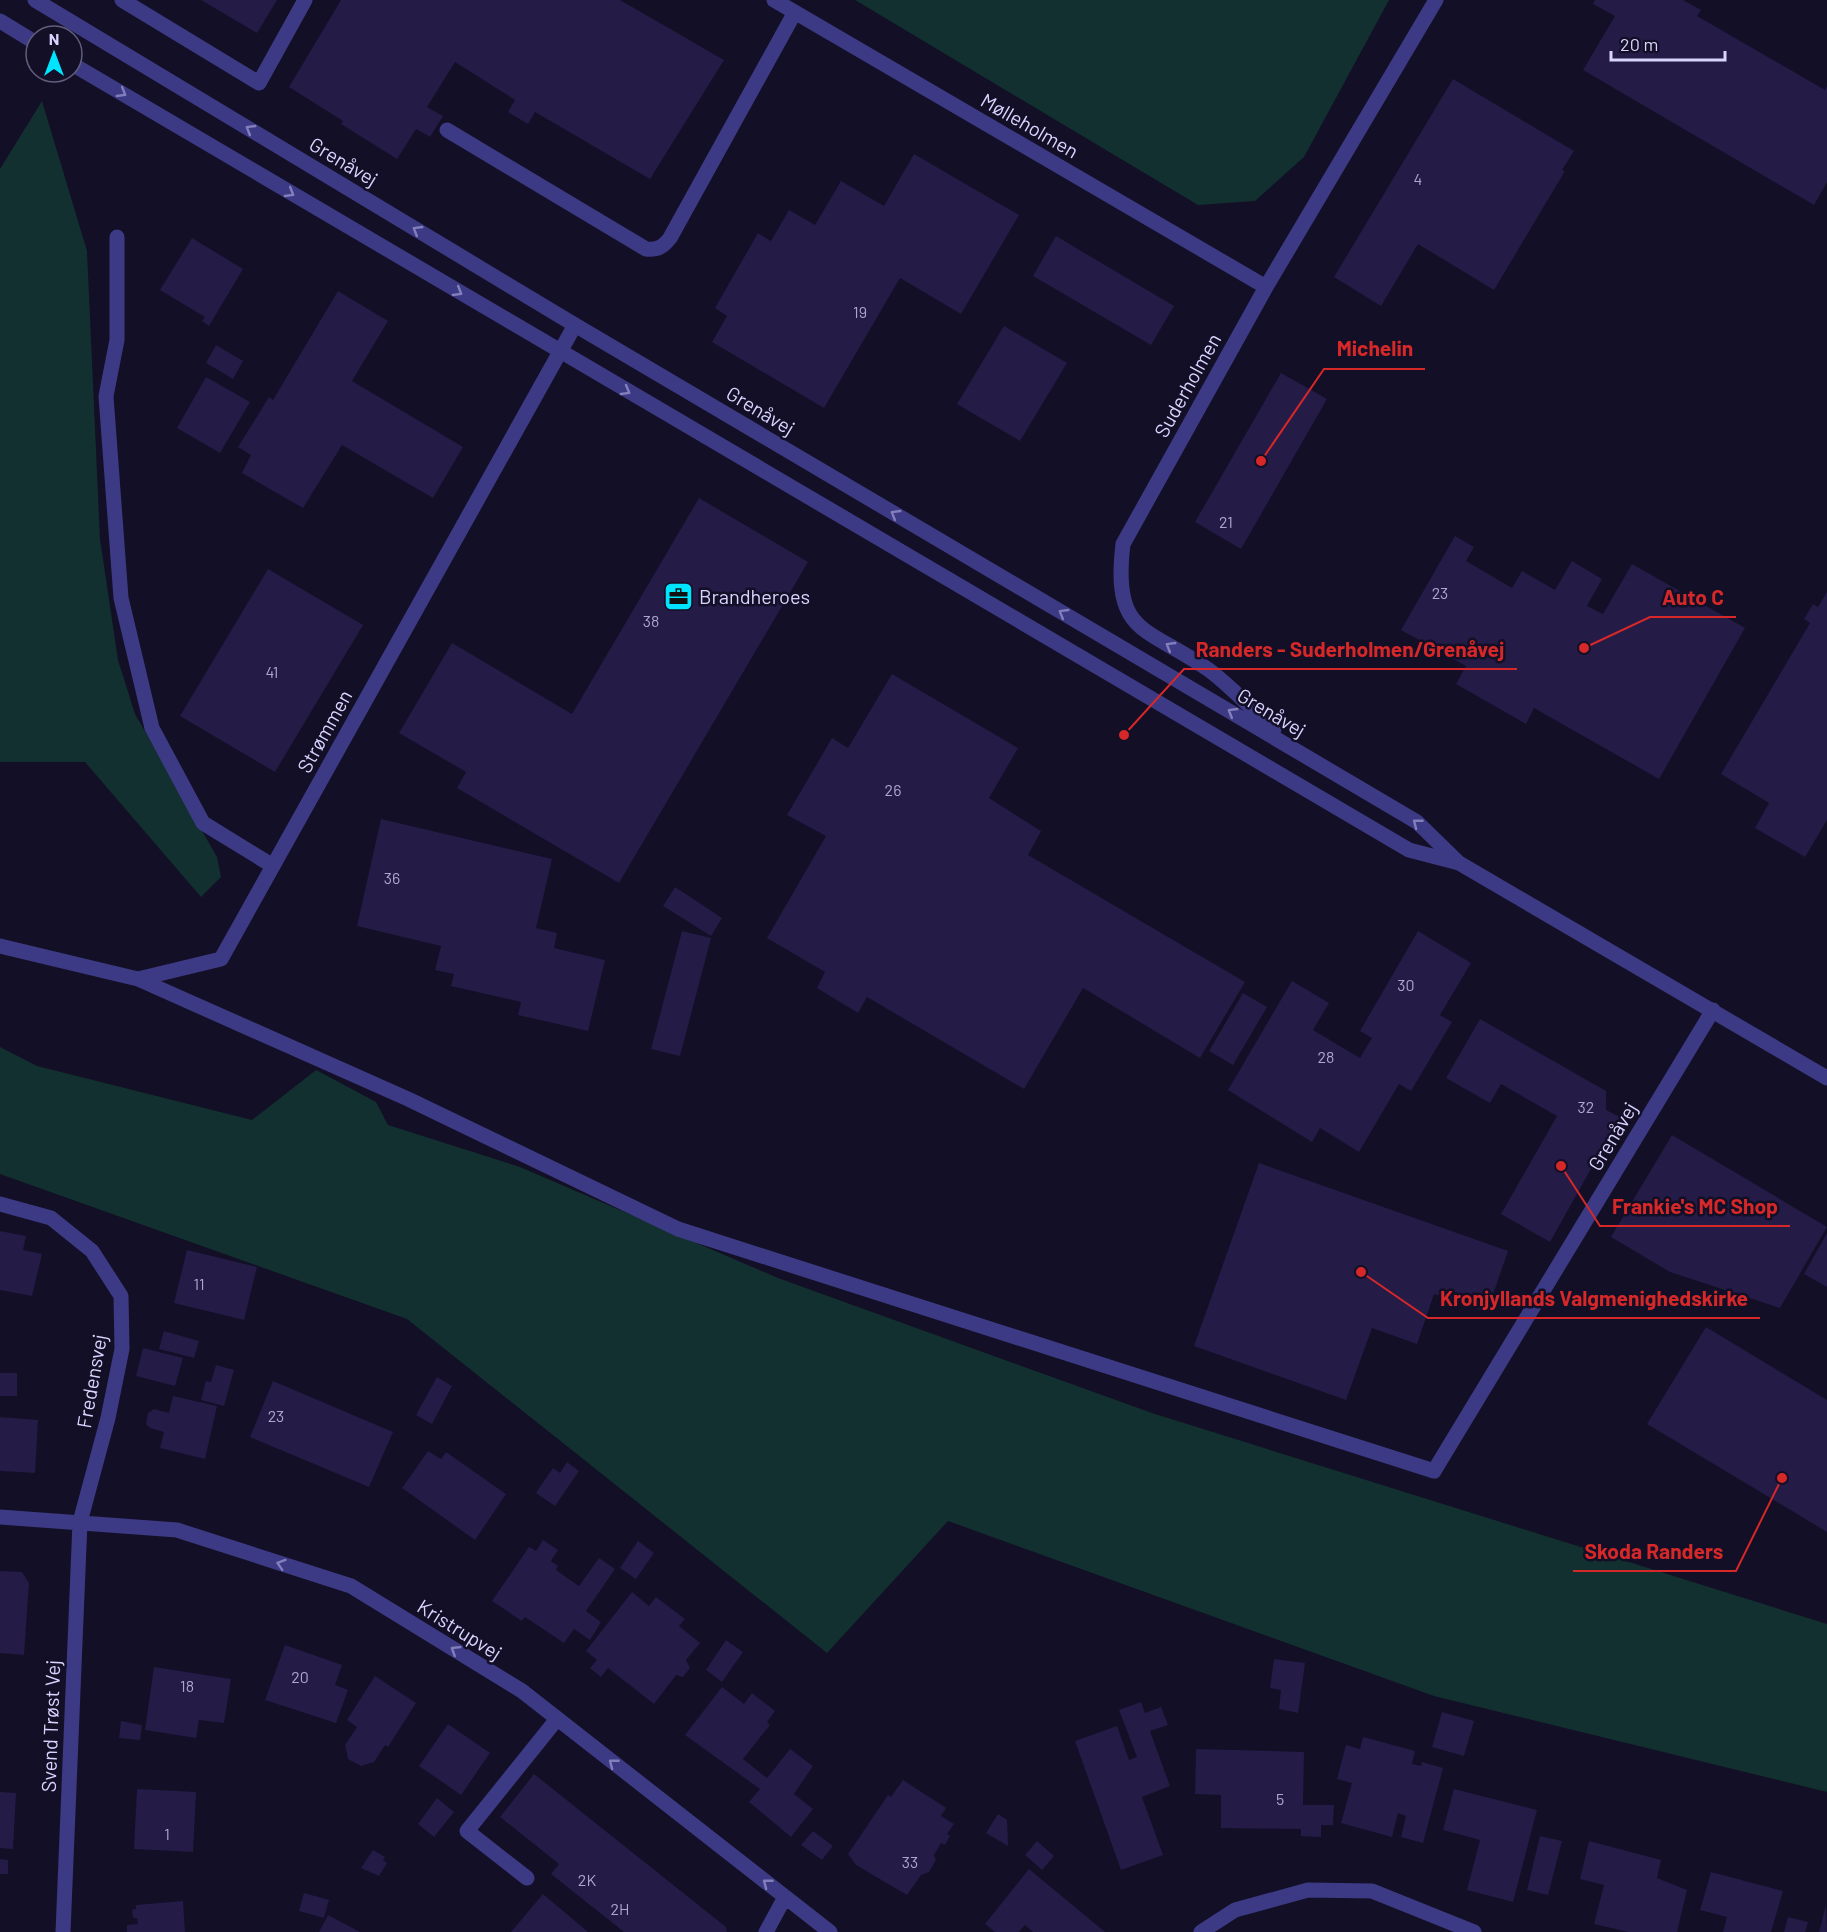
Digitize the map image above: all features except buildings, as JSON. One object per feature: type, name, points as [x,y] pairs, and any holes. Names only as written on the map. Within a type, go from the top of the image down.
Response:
[{"type":"street","name":"Grenåvej","points":[[35,0],[575,325],[1417,822],[1459,863],[1827,1078]]},
{"type":"street","points":[[123,0],[259,83],[305,0]]},
{"type":"street","name":"Mølleholmen","points":[[774,0],[1266,287]]},
{"type":"street","name":"Suderholmen","points":[[1296,750],[1210,671],[1140,628],[1128,612],[1122,594],[1120,572],[1123,544],[1266,287],[1436,0]]},
{"type":"street","points":[[447,130],[646,249],[656,249],[664,246],[670,238],[795,12]]},
{"type":"street","points":[[0,21],[24,36]]},
{"type":"street","name":"Grenåvej","points":[[84,71],[1409,850],[1459,863]]},
{"type":"street","points":[[117,237],[117,340],[106,396],[121,598],[152,728],[203,823],[273,866]]},
{"type":"street","name":"Strømmen","points":[[0,946],[138,980],[221,959],[575,325]]},
{"type":"street","name":"Grenåvej","points":[[138,980],[408,1099],[678,1229],[1434,1471],[1713,1010]]},
{"type":"street","name":"Fredensvej","points":[[0,1204],[51,1218],[92,1251],[121,1296],[122,1349],[108,1418],[80,1522]]},
{"type":"street","name":"Kristrupvej","points":[[0,1517],[177,1530],[351,1586],[522,1691],[830,1932]]},
{"type":"street","name":"Svend Trøst Vej","points":[[63,1932],[80,1522]]},
{"type":"street","points":[[527,1878],[467,1831],[557,1719]]},
{"type":"street","points":[[1201,1932],[1235,1910],[1308,1890],[1372,1891],[1474,1932]]},
{"type":"street","points":[[766,1932],[785,1897]]},
{"type":"green space","points":[[855,0],[1389,0],[1304,157],[1255,201],[1198,205]]},
{"type":"green space","points":[[42,101],[87,251],[100,539],[118,660],[135,714],[217,857],[221,877],[201,897],[85,762],[0,762],[0,169]]},
{"type":"green space","points":[[0,1047],[37,1066],[252,1120],[316,1070],[376,1102],[388,1125],[520,1167],[778,1278],[1152,1413],[1827,1624],[1827,1792],[1434,1696],[948,1521],[827,1653],[407,1319],[0,1174]]},
{"type":"place","name":"Michelin","points":[[1261,461]]},
{"type":"place","name":"Brandheroes","points":[[678,596]]},
{"type":"place","name":"Auto C","points":[[1584,648]]},
{"type":"place","name":"Randers - Suderholmen/Grenåvej","points":[[1124,735]]},
{"type":"place","name":"Frankie's MC Shop","points":[[1561,1166]]},
{"type":"place","name":"Kronjyllands Valgmenighedskirke","points":[[1361,1272]]},
{"type":"place","name":"Skoda Randers","points":[[1782,1478]]}]
